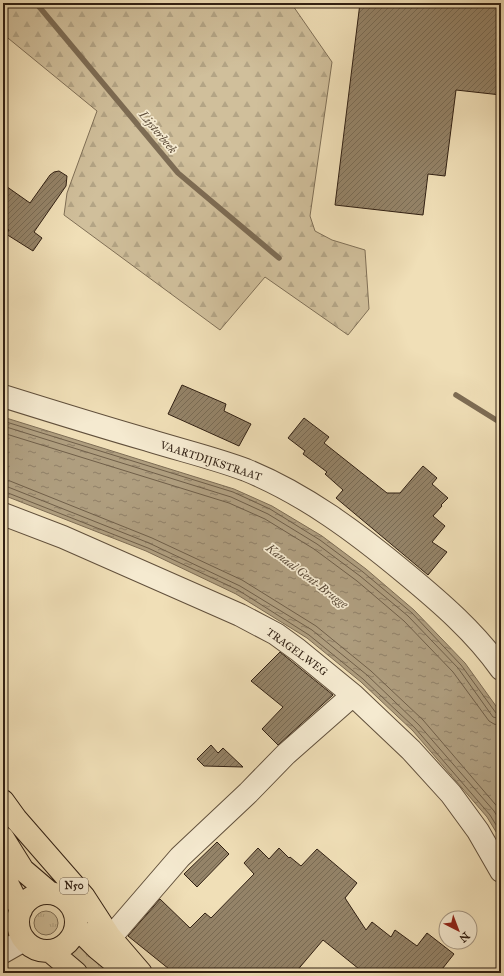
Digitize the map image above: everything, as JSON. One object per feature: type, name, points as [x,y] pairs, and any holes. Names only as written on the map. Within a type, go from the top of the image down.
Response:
[{"type":"main road","name":"N50","points":[[3,802],[84,897],[110,937],[141,973]]},
{"type":"main road","name":"N50","points":[[3,838],[23,870],[50,893]]},
{"type":"main road","points":[[3,875],[21,910],[18,920],[24,940],[40,950],[50,951],[62,947],[71,938],[76,927],[97,948],[127,973]]},
{"type":"main road","name":"N50","points":[[21,910],[28,900],[38,894],[50,893],[61,896],[70,904],[75,915],[76,927]]},
{"type":"main road","points":[[50,951],[76,973]]},
{"type":"street","name":"VAARTDIJKSTRAAT","points":[[3,396],[246,470],[300,497],[357,534],[432,594],[471,632],[501,669]]},
{"type":"street","name":"TRAGELWEG","points":[[3,514],[77,543],[240,615],[281,638],[353,695],[411,750],[451,794],[478,831],[501,871]]},
{"type":"street","points":[[117,930],[180,856],[248,793],[286,754],[353,695]]},
{"type":"street","points":[[3,952],[24,940]]},
{"type":"green space","points":[[3,3],[291,3],[332,62],[310,216],[315,231],[332,240],[365,250],[369,309],[348,335],[265,277],[220,330],[64,215],[67,193],[97,111],[3,34]]},
{"type":"green space","points":[[46,911],[51,912],[57,918],[57,928],[51,934],[46,935],[41,934],[35,928],[34,923],[35,918],[41,912]]},
{"type":"green space","points":[[81,941],[119,973],[87,973],[67,956],[75,950]]},
{"type":"water","name":"Kanaal Gent-Brugge","points":[[3,417],[234,489],[272,506],[322,536],[366,569],[414,610],[465,663],[501,713],[501,840],[487,817],[413,731],[361,682],[307,638],[236,594],[146,551],[3,495]]},
{"type":"building","points":[[360,3],[501,3],[501,95],[456,90],[445,176],[428,174],[423,215],[335,205]]},
{"type":"building","points":[[59,171],[67,176],[66,186],[34,232],[42,238],[33,251],[6,234],[9,230],[3,226],[3,184],[30,203],[50,175]]},
{"type":"building","points":[[182,385],[226,404],[224,411],[251,424],[239,446],[168,414]]},
{"type":"building","points":[[304,418],[329,437],[324,443],[387,493],[400,493],[423,466],[437,478],[432,484],[448,498],[433,516],[445,526],[432,542],[447,552],[428,575],[336,498],[343,490],[325,474],[327,472],[303,454],[305,451],[288,438]]},
{"type":"building","points":[[280,652],[333,695],[278,745],[262,729],[283,707],[251,681]]},
{"type":"building","points":[[211,745],[218,753],[223,748],[243,767],[204,766],[197,759]]},
{"type":"building","points":[[217,842],[229,854],[197,887],[184,874]]},
{"type":"building","points":[[258,848],[269,859],[279,848],[289,858],[290,857],[301,866],[317,849],[357,883],[345,898],[366,930],[372,922],[391,937],[395,930],[417,946],[427,933],[438,942],[438,950],[449,950],[454,954],[439,973],[364,973],[323,940],[295,973],[174,973],[128,936],[160,899],[190,928],[205,913],[211,918],[254,874],[244,863]]},
{"type":"waterway","name":"Lijsterbeek","points":[[36,3],[178,173],[279,258]]},
{"type":"waterway","name":"Lijsterbeek","points":[[456,395],[501,423]]}]
